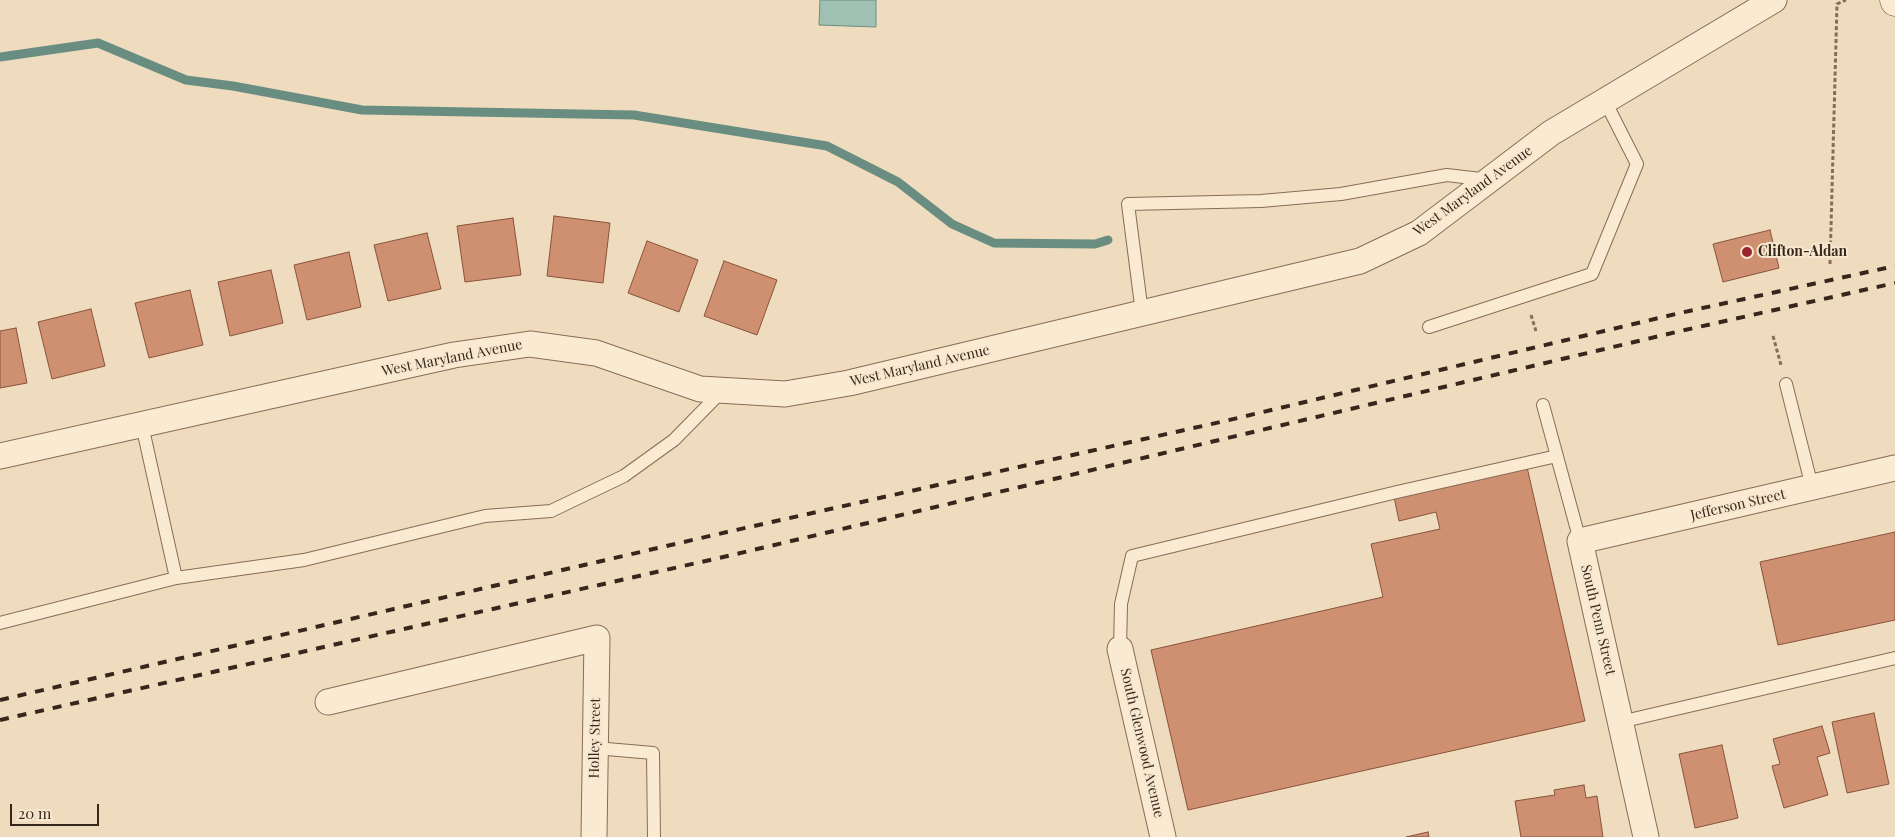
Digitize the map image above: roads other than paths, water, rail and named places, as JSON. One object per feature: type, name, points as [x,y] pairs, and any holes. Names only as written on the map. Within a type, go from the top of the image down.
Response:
[{"type":"street","name":"West Maryland Avenue","points":[[0,456],[454,355],[530,344],[596,353],[700,389],[785,394],[849,383],[1360,261],[1419,233],[1551,134],[1774,0]]},
{"type":"street","name":"Jefferson Street","points":[[1580,541],[1895,468]]},
{"type":"street","name":"South Penn Street","points":[[1580,541],[1646,837]]},
{"type":"street","name":"Holley Street","points":[[328,702],[597,638],[594,837]]},
{"type":"street","name":"South Glenwood Avenue","points":[[1120,649],[1164,837]]},
{"type":"lane","points":[[1429,327],[1592,274],[1637,164],[1606,101]]},
{"type":"lane","points":[[1142,313],[1128,204],[1261,201],[1341,194],[1447,175],[1489,180]]},
{"type":"lane","points":[[1786,384],[1812,487]]},
{"type":"lane","points":[[0,623],[176,578],[304,560],[485,516],[551,511],[624,476],[674,440],[723,390]]},
{"type":"lane","name":"South Penn Street","points":[[1543,404],[1580,541]]},
{"type":"lane","points":[[142,425],[176,578]]},
{"type":"lane","points":[[1120,649],[1121,604],[1132,556],[1397,492],[1557,456]]},
{"type":"lane","points":[[1620,722],[1895,658]]},
{"type":"lane","points":[[595,748],[653,753],[654,837]]},
{"type":"waterway","points":[[0,57],[98,43],[186,80],[233,86],[362,110],[634,115],[827,146],[898,182],[952,224],[994,243],[1095,244],[1108,240]]},
{"type":"railway","points":[[0,700],[727,532],[1225,421],[1680,313],[1895,266]]},
{"type":"railway","points":[[0,720],[732,555],[1685,330],[1895,283]]},
{"type":"place","name":"Clifton-Aldan","points":[[1747,252]]}]
